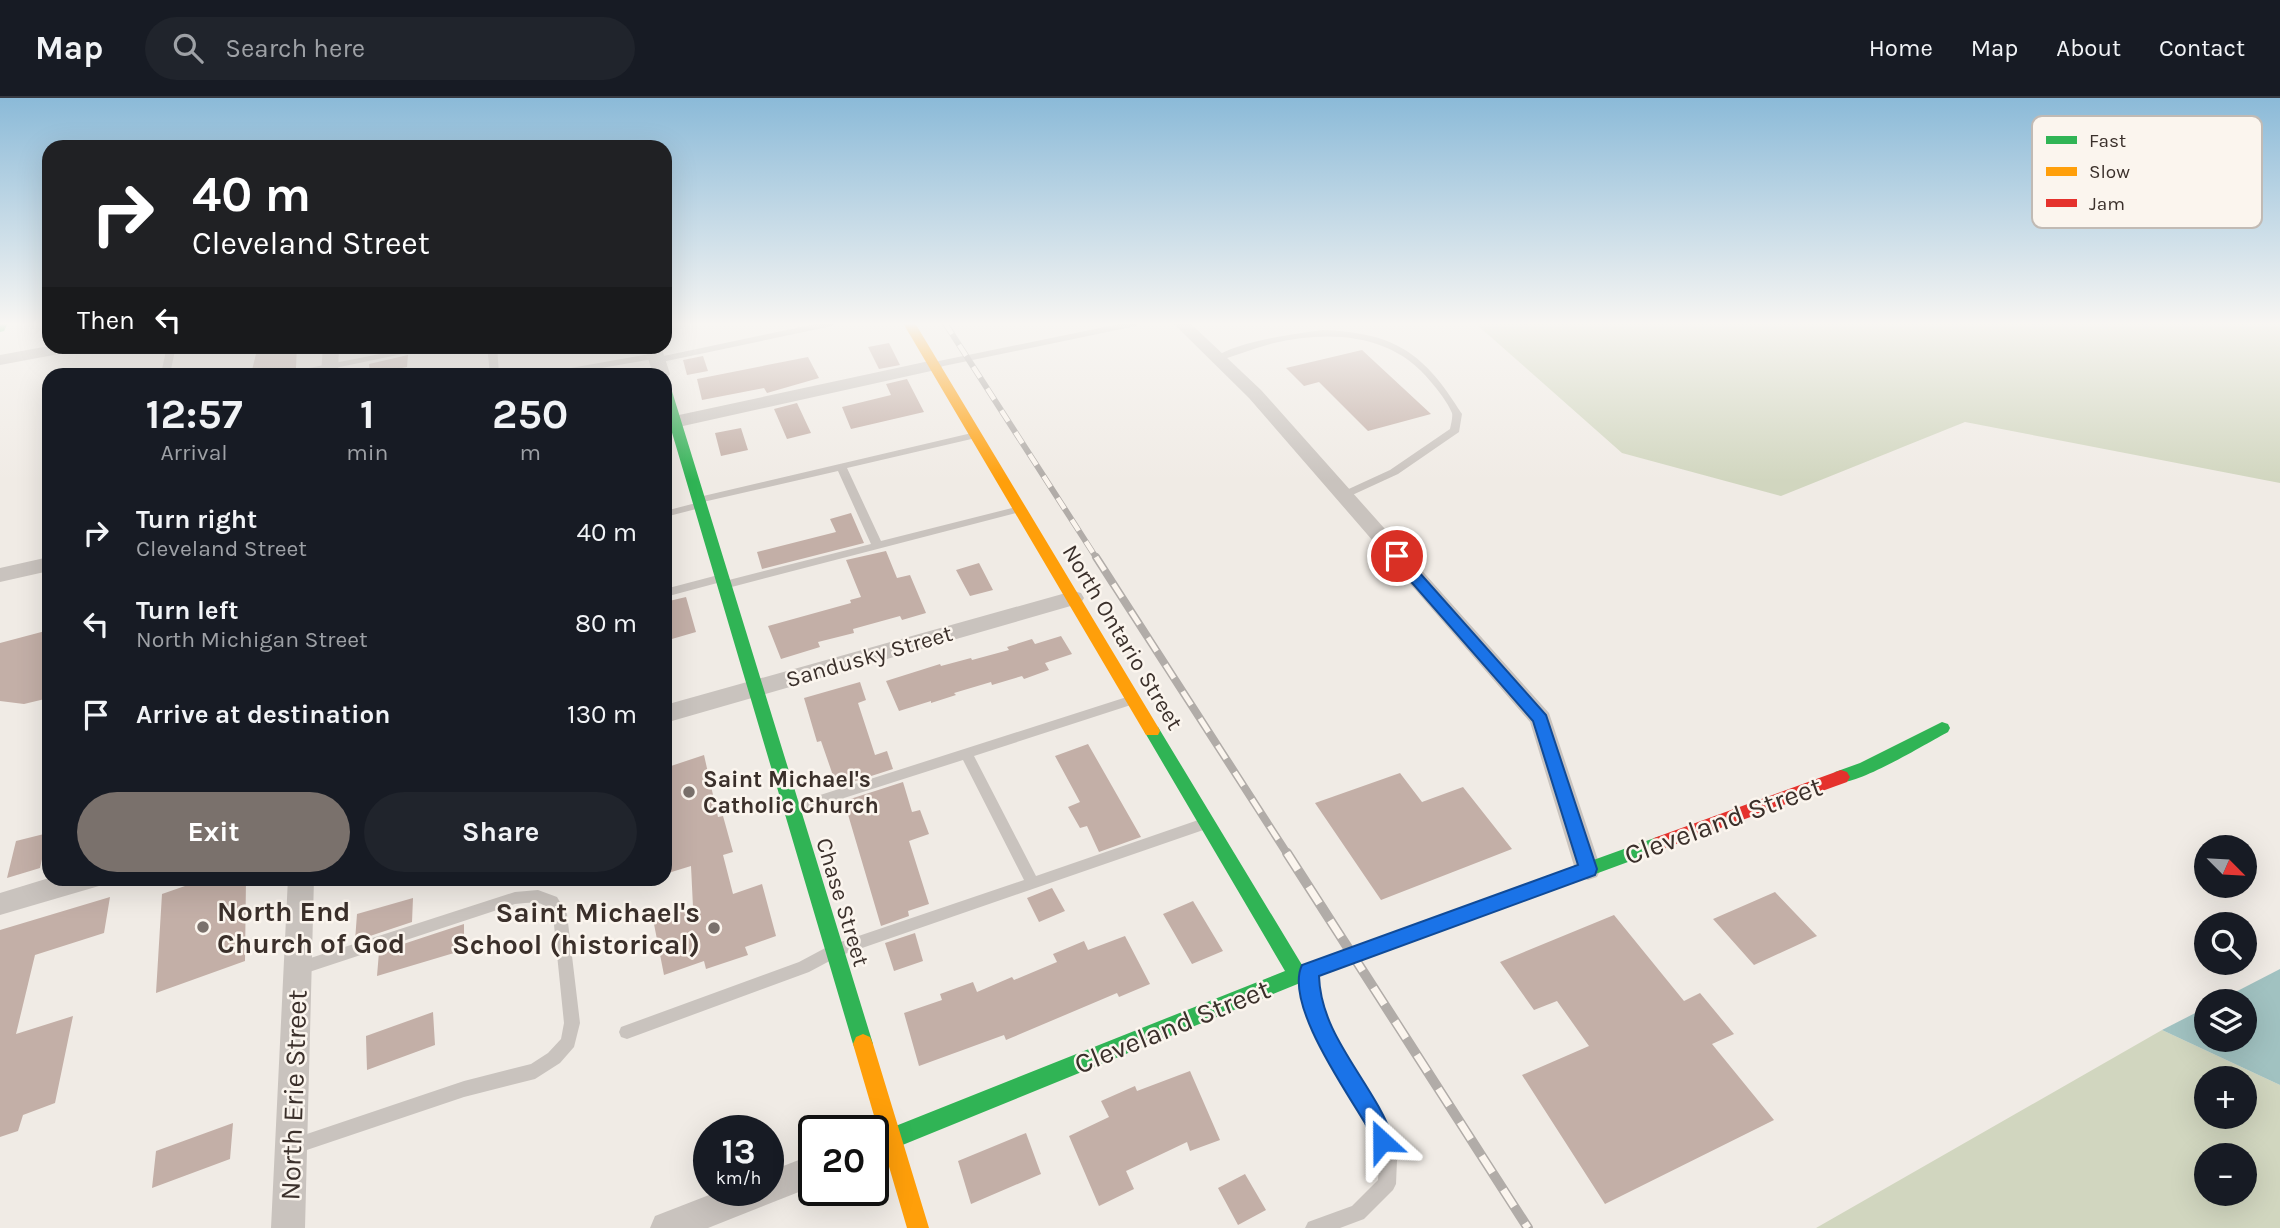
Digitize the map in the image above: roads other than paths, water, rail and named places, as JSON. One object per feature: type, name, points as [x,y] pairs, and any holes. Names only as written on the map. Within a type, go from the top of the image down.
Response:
[{"type":"street","points":[[672,423],[885,376]]},
{"type":"street","name":"North Ontario Street","points":[[940,376],[1207,823],[1304,973]]},
{"type":"street","points":[[1236,376],[1541,719],[1588,869]]},
{"type":"street","name":"Chase Street","points":[[672,429],[699,503],[918,1228]]},
{"type":"street","points":[[0,575],[42,566]]},
{"type":"street","name":"Sandusky Street","points":[[672,712],[1073,598]]},
{"type":"street","name":"Cleveland Street","points":[[891,1139],[1304,973],[1866,768],[1942,728]]},
{"type":"street","points":[[0,904],[49,886]]},
{"type":"street","name":"North Erie Street","points":[[288,1228],[301,886]]},
{"type":"street","points":[[667,1228],[722,1206]]},
{"type":"lane","points":[[1343,495],[1394,472],[1455,430],[1457,414],[1430,376]]},
{"type":"lane","points":[[672,512],[976,435]]},
{"type":"lane","points":[[841,467],[878,545]]},
{"type":"lane","points":[[672,592],[723,582],[1020,509]]},
{"type":"lane","points":[[792,809],[1133,699]]},
{"type":"lane","points":[[966,753],[1033,883]]},
{"type":"lane","points":[[627,1032],[804,967],[834,951],[1207,823]]},
{"type":"lane","points":[[291,1147],[464,1089],[535,1071],[554,1058],[568,1042],[572,1023],[560,914],[552,901],[538,896],[516,898],[297,969]]},
{"type":"lane","points":[[1304,973],[1310,999],[1337,1059],[1377,1122],[1388,1160],[1387,1184],[1358,1213],[1314,1228]]},
{"type":"water","points":[[2280,969],[2280,1085],[2257,1074],[2257,1066],[2239,1066],[2209,1052],[2257,1052],[2257,989],[2241,989]]},
{"type":"water","points":[[2194,1014],[2194,1045],[2162,1030]]},
{"type":"railway","points":[[979,376],[1097,559]]},
{"type":"railway","points":[[1096,557],[1288,855]]},
{"type":"railway","points":[[1287,853],[1528,1228]]},
{"type":"place","name":"Saint Michael's Catholic Church","points":[[689,792]]},
{"type":"place","name":"North End Church of God","points":[[203,927]]},
{"type":"place","name":"Saint Michael's School (historical)","points":[[714,928]]}]
